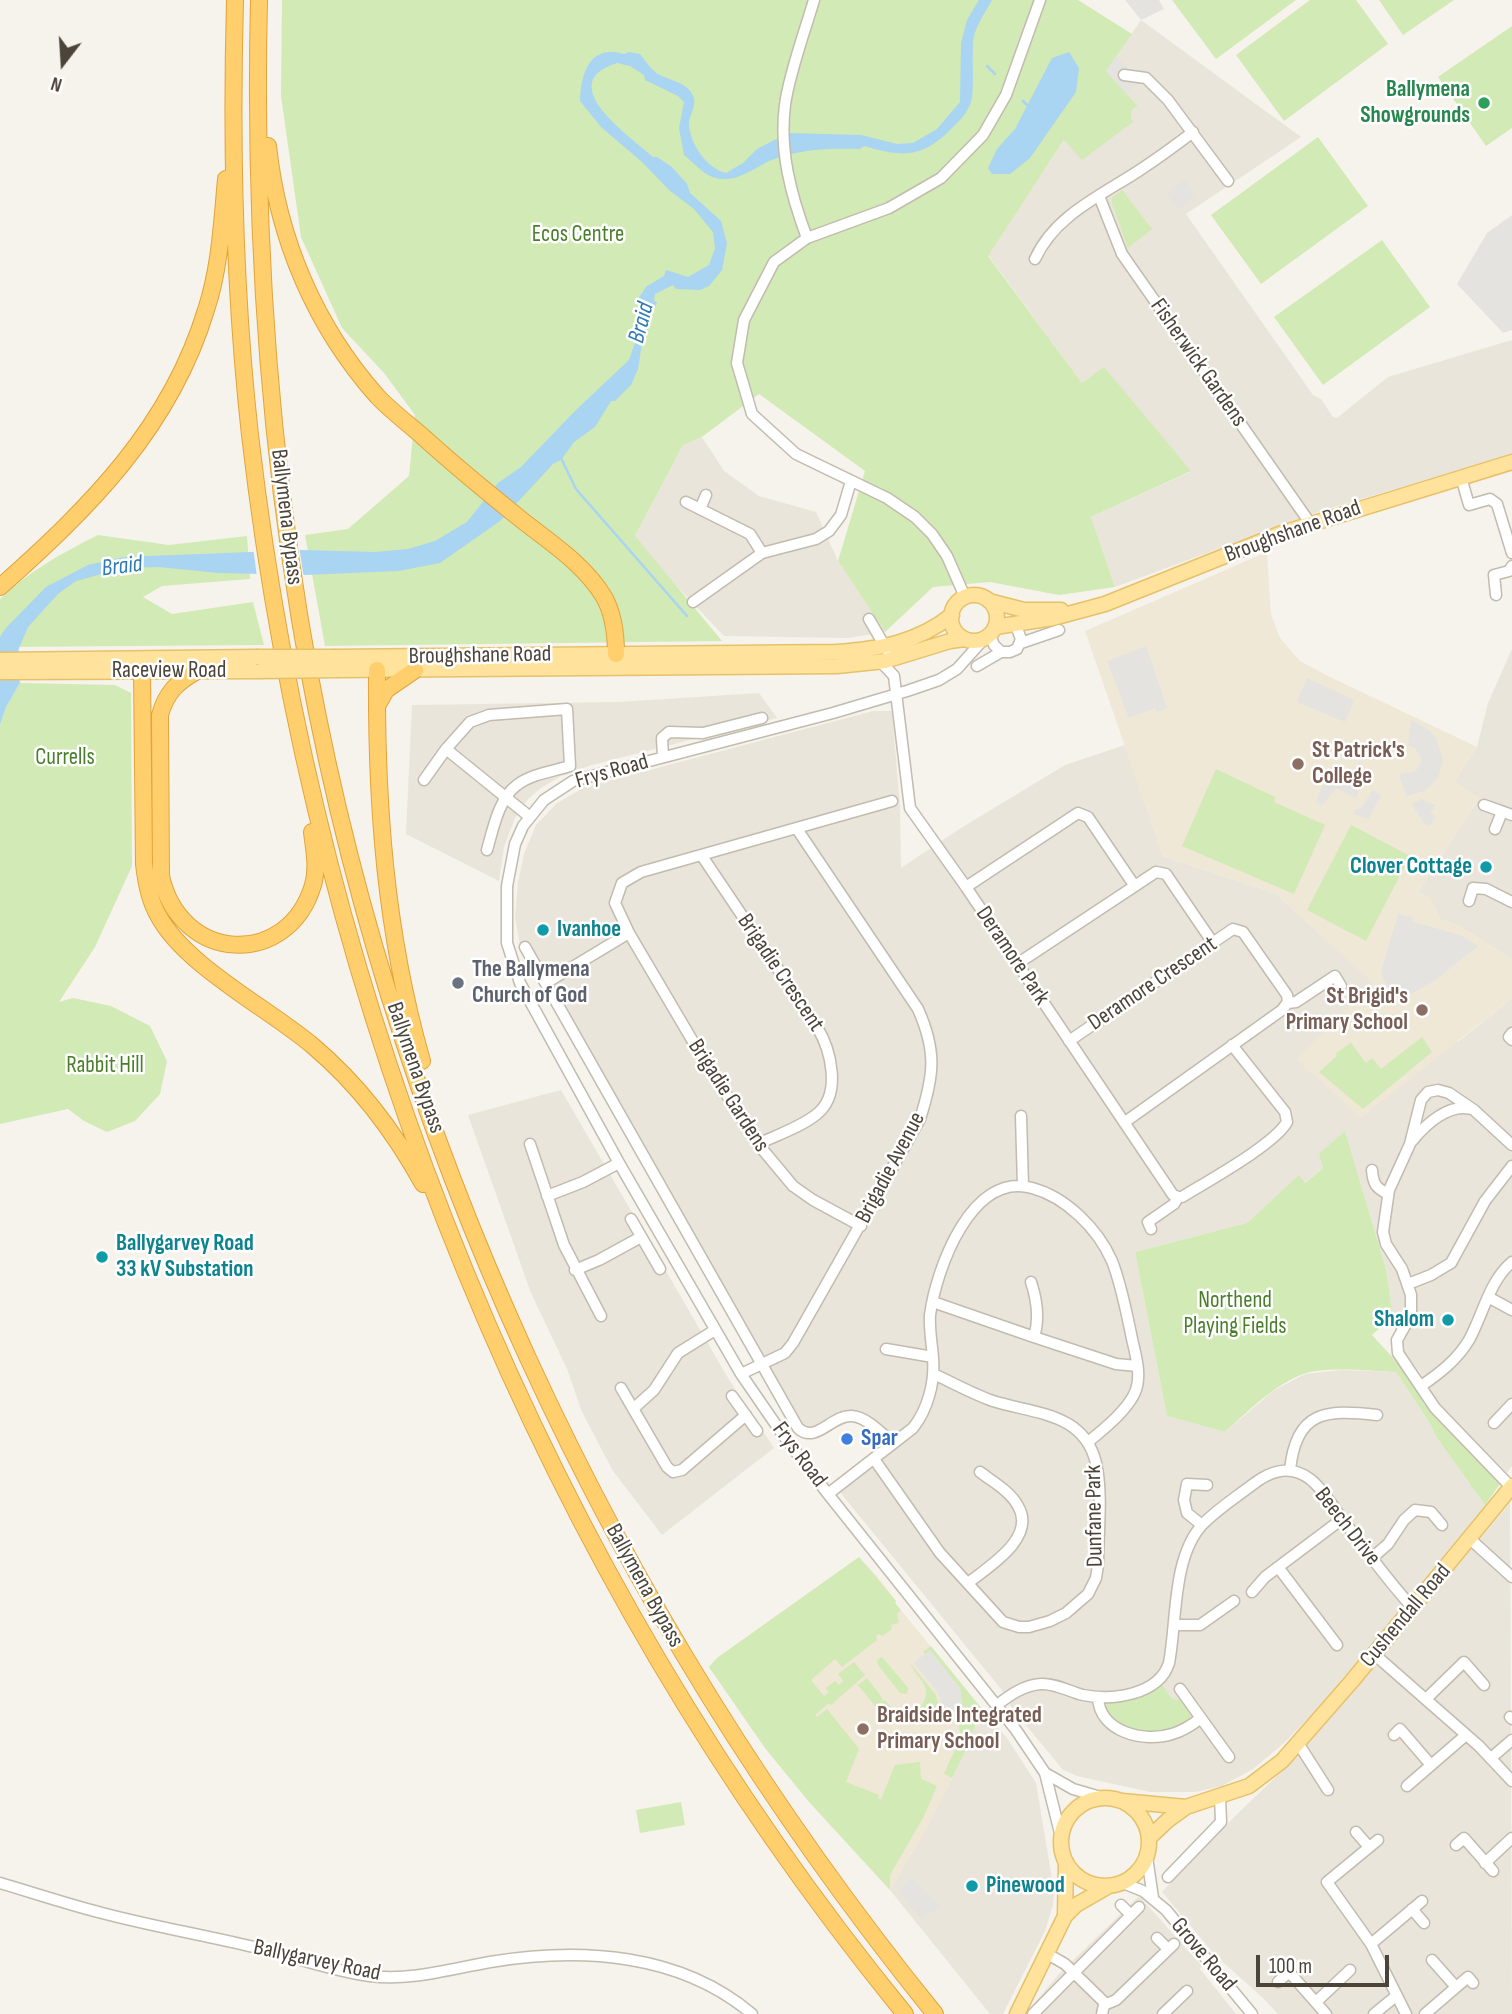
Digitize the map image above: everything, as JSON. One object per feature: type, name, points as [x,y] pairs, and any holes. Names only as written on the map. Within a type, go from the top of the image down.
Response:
[{"type":"highway","name":"Ballymena Bypass","points":[[235,0],[234,89],[239,284],[250,430],[264,537],[304,759],[331,872],[373,1020],[451,1235],[532,1423],[620,1592],[743,1795],[813,1896],[905,2014]]},
{"type":"highway","name":"Ballymena Bypass","points":[[259,0],[257,71],[261,264],[266,348],[287,532],[323,736],[380,962],[408,1049],[454,1181],[543,1391],[603,1512],[659,1614],[736,1741],[814,1855],[935,2014]]},
{"type":"highway","points":[[257,71],[271,172],[289,248],[313,302],[349,361],[379,398],[589,577],[605,599],[613,624],[616,654]]},
{"type":"highway","points":[[0,587],[85,508],[142,442],[185,367],[207,309],[222,232],[234,89]]},
{"type":"highway","points":[[377,663],[381,845],[391,917],[418,1048],[454,1181]]},
{"type":"highway","points":[[142,665],[144,864],[146,883],[157,915],[169,932],[197,960],[313,1046],[364,1096],[400,1144],[451,1235]]},
{"type":"highway","points":[[377,706],[386,690],[415,670]]},
{"type":"highway","points":[[197,671],[172,688],[164,702],[159,726],[161,876],[165,894],[173,910],[185,925],[199,935],[232,945],[268,939],[285,929],[306,903],[315,867],[304,759]]},
{"type":"main road","name":"Broughshane Road","points":[[377,663],[415,670],[788,667],[886,656],[980,636],[1015,623],[1053,618],[1124,598],[1310,523],[1512,461]]},
{"type":"main road","points":[[989,601],[997,613],[980,636],[954,629],[952,615],[956,604],[965,597],[978,596],[1024,610],[1076,610]]},
{"type":"main road","name":"Broughshane Road","points":[[142,665],[377,663],[616,654],[836,652],[886,656],[952,615]]},
{"type":"main road","points":[[602,669],[610,664],[616,654]]},
{"type":"main road","points":[[0,660],[26,666]]},
{"type":"main road","name":"Raceview Road","points":[[0,672],[26,666],[142,665],[197,671],[258,664]]},
{"type":"main road","name":"Cushendall Road","points":[[1149,1838],[1186,1807],[1249,1786],[1282,1761],[1413,1608],[1512,1486]]},
{"type":"main road","points":[[1017,2014],[1065,1916],[1076,1905],[1108,1886],[1133,1876],[1147,1857],[1149,1838],[1146,1825],[1139,1814],[1129,1805],[1110,1799],[1080,1806],[1071,1814],[1061,1837],[1066,1862],[1073,1873],[1083,1881],[1108,1886]]},
{"type":"main road","name":"Cushendall Road","points":[[1110,1799],[1186,1807]]},
{"type":"main road","points":[[1065,1916],[1066,1862]]},
{"type":"street","points":[[807,238],[790,189],[784,119],[786,99],[814,0]]},
{"type":"street","points":[[965,597],[947,556],[933,534],[915,517],[897,504],[796,454],[752,414],[737,363],[744,320],[774,262],[807,238],[889,208],[941,178],[983,135],[1006,95],[1040,0]]},
{"type":"street","points":[[1124,75],[1146,78],[1168,100],[1228,181]]},
{"type":"street","points":[[1035,259],[1041,246],[1073,211],[1146,166],[1193,132]]},
{"type":"street","name":"Fisherwick Gardens","points":[[1099,196],[1122,254],[1310,523]]},
{"type":"street","points":[[1461,477],[1469,505],[1490,499],[1497,504],[1512,552]]},
{"type":"street","points":[[693,602],[762,553],[816,539],[830,531],[841,514],[851,481]]},
{"type":"street","points":[[700,509],[706,495]]},
{"type":"street","points":[[686,502],[750,534],[762,553]]},
{"type":"street","points":[[1496,595],[1494,575],[1509,571],[1512,566]]},
{"type":"street","name":"Deramore Park","points":[[869,619],[894,676],[900,713],[906,793],[910,808],[1173,1195],[1178,1197]]},
{"type":"street","points":[[1015,623],[1021,643]]},
{"type":"street","points":[[972,663],[1017,649],[1021,643],[1059,630]]},
{"type":"street","points":[[980,636],[1001,652]]},
{"type":"street","name":"Frys Road","points":[[980,636],[972,663],[895,695],[573,781],[544,800],[530,817],[515,844],[506,903],[507,943],[520,983],[619,1163],[741,1374],[783,1435],[997,1705],[1045,1773],[1061,1837]]},
{"type":"street","points":[[424,780],[470,722],[489,715],[567,709],[570,766],[525,780],[516,786],[506,798],[487,850]]},
{"type":"street","points":[[663,757],[661,741],[663,735],[669,732],[700,734],[761,718]]},
{"type":"street","points":[[446,749],[530,817]]},
{"type":"street","name":"Brigadie Gardens","points":[[861,1226],[793,1186],[758,1144],[695,1045],[629,933],[615,903],[624,881],[641,872],[892,801]]},
{"type":"street","points":[[1484,805],[1507,813],[1495,830]]},
{"type":"street","points":[[966,887],[1078,813],[1088,817],[1134,885]]},
{"type":"street","name":"Brigadie Avenue","points":[[741,1374],[785,1353],[792,1345],[920,1119],[928,1092],[933,1059],[928,1031],[918,1009],[797,829]]},
{"type":"street","name":"Brigadie Crescent","points":[[702,856],[817,1027],[827,1046],[830,1060],[830,1086],[827,1100],[821,1110],[808,1120],[758,1144]]},
{"type":"street","points":[[1017,964],[1152,873],[1166,874],[1213,943]]},
{"type":"street","points":[[1469,901],[1473,888],[1479,888],[1512,902]]},
{"type":"street","name":"Deramore Crescent","points":[[1069,1041],[1231,930],[1241,930],[1287,995],[1287,1003]]},
{"type":"street","points":[[545,983],[629,933]]},
{"type":"street","name":"Frys Road","points":[[525,947],[798,1428],[804,1433],[812,1434],[838,1419],[853,1416],[863,1420],[893,1443]]},
{"type":"street","points":[[1125,1122],[1282,1010],[1287,1003],[1296,1002],[1335,976],[1341,986]]},
{"type":"street","points":[[1512,1033],[1509,1037],[1512,1040]]},
{"type":"street","points":[[1151,1229],[1148,1222],[1174,1204],[1178,1197],[1249,1155],[1287,1122],[1285,1112],[1232,1045]]},
{"type":"street","points":[[1410,1144],[1421,1100],[1431,1091],[1438,1090],[1449,1093],[1474,1110],[1512,1145]]},
{"type":"street","points":[[591,1111],[612,1101]]},
{"type":"street","points":[[1474,1110],[1460,1107],[1451,1109],[1423,1129],[1410,1144],[1396,1170],[1388,1194],[1383,1236],[1411,1295],[1411,1315],[1397,1340],[1396,1348],[1435,1408],[1512,1486]]},
{"type":"street","points":[[1021,1116],[1023,1186]]},
{"type":"street","points":[[530,1144],[564,1245],[601,1316]]},
{"type":"street","points":[[547,1196],[583,1182],[619,1163]]},
{"type":"street","points":[[1408,1284],[1451,1263],[1485,1201],[1512,1166]]},
{"type":"street","points":[[1372,1170],[1377,1188],[1388,1194]]},
{"type":"street","points":[[828,1494],[918,1421],[929,1396],[934,1374],[930,1323],[941,1273],[971,1211],[985,1197],[1006,1188],[1023,1186],[1045,1192],[1071,1208],[1108,1253],[1117,1276],[1137,1366],[1137,1385],[1134,1394],[1114,1419],[1088,1442]]},
{"type":"street","points":[[631,1219],[660,1269]]},
{"type":"street","points":[[575,1270],[641,1237]]},
{"type":"street","points":[[1421,1386],[1447,1367],[1460,1353],[1488,1297],[1512,1262]]},
{"type":"street","points":[[1031,1282],[1038,1308],[1038,1325],[1034,1337]]},
{"type":"street","points":[[1488,1297],[1512,1310]]},
{"type":"street","points":[[933,1301],[1116,1364],[1137,1366]]},
{"type":"street","points":[[633,1409],[654,1390],[678,1353],[715,1330]]},
{"type":"street","points":[[886,1349],[933,1357]]},
{"type":"street","name":"Dunfane Park","points":[[874,1459],[923,1530],[998,1619],[1019,1627],[1034,1626],[1071,1610],[1088,1594],[1097,1573],[1098,1509],[1097,1466],[1088,1442],[1064,1420],[991,1400],[934,1374]]},
{"type":"street","points":[[621,1388],[668,1468],[676,1472],[716,1443],[746,1415]]},
{"type":"street","points":[[732,1396],[757,1431]]},
{"type":"street","points":[[1494,1423],[1512,1404]]},
{"type":"street","points":[[1290,1470],[1296,1438],[1303,1427],[1312,1421],[1341,1413],[1377,1415]]},
{"type":"street","name":"Beech Drive","points":[[997,1705],[1016,1692],[1041,1684],[1098,1697],[1114,1697],[1132,1693],[1160,1679],[1168,1665],[1183,1562],[1193,1538],[1202,1525],[1260,1479],[1277,1471],[1290,1470],[1312,1481],[1413,1608]]},
{"type":"street","points":[[968,1583],[1014,1544],[1021,1522],[1017,1504],[980,1472]]},
{"type":"street","points":[[1202,1525],[1187,1513],[1184,1496],[1187,1484],[1207,1485]]},
{"type":"street","points":[[1372,1558],[1388,1544],[1404,1520],[1415,1510],[1431,1512],[1442,1525]]},
{"type":"street","points":[[1252,1592],[1258,1583],[1342,1519]]},
{"type":"street","points":[[1470,1539],[1512,1577]]},
{"type":"street","points":[[1278,1567],[1337,1645]]},
{"type":"street","points":[[1174,1625],[1200,1625],[1234,1601]]},
{"type":"street","points":[[1374,1654],[1491,1758],[1512,1781]]},
{"type":"street","points":[[1426,1699],[1464,1662],[1484,1685]]},
{"type":"street","points":[[1181,1689],[1229,1757]]},
{"type":"street","points":[[1098,1697],[1099,1710],[1105,1719],[1118,1729],[1135,1735],[1168,1736],[1186,1729],[1201,1718]]},
{"type":"street","points":[[1394,1735],[1400,1729],[1431,1765]]},
{"type":"street","points":[[1407,1786],[1466,1735]]},
{"type":"street","points":[[1491,1758],[1512,1741]]},
{"type":"street","points":[[1298,1744],[1328,1790]]},
{"type":"street","name":"Frys Road","points":[[1045,1773],[1073,1789],[1110,1799]]},
{"type":"street","points":[[1168,1877],[1222,1822],[1220,1797]]},
{"type":"street","points":[[1356,1832],[1373,1844],[1326,1882],[1371,1944],[1406,2014]]},
{"type":"street","points":[[1456,1846],[1464,1838],[1489,1867],[1512,1838]]},
{"type":"street","name":"Grove Road","points":[[1147,1857],[1153,1898]]},
{"type":"street","name":"Grove Road","points":[[1123,1882],[1153,1898],[1252,2014]]},
{"type":"street","name":"Ballygarvey Road","points":[[0,1883],[99,1912],[261,1948],[365,1975],[413,1976],[530,1957],[583,1956],[634,1960],[692,1976],[732,1997],[752,2014]]},
{"type":"street","points":[[1371,1944],[1422,1901]]},
{"type":"street","points":[[1033,2014],[1135,1911],[1121,1905]]},
{"type":"street","points":[[1412,1909],[1424,1923]]},
{"type":"street","points":[[1046,1953],[1074,1972],[1104,2009],[1171,1946],[1157,1938]]},
{"type":"street","points":[[1432,1960],[1456,1987]]},
{"type":"street","points":[[1316,2002],[1350,1970]]},
{"type":"street","points":[[1278,1982],[1289,1972],[1326,2014]]},
{"type":"street","points":[[1425,2014],[1468,1977],[1473,1983]]},
{"type":"street","points":[[1163,2014],[1187,1991]]},
{"type":"street","points":[[1374,2014],[1396,1996]]},
{"type":"shaded area","points":[[1125,0],[1159,0],[1164,9],[1141,20]]},
{"type":"shaded area","points":[[1141,20],[1301,137],[1186,214],[1313,395],[1321,399],[1333,417],[1337,418],[1388,377],[1512,340],[1512,454],[1321,511],[1115,587],[1091,517],[1190,472],[1104,368],[1082,383],[988,255],[1065,139],[1131,118],[1132,110],[1138,106],[1106,71]]},
{"type":"shaded area","points":[[1116,57],[1141,80],[1126,93],[1106,71]]},
{"type":"shaded area","points":[[1185,180],[1196,196],[1178,209],[1167,193]]},
{"type":"shaded area","points":[[1512,215],[1512,330],[1503,333],[1457,284],[1487,233]]},
{"type":"shaded area","points":[[702,437],[724,471],[759,496],[816,512],[838,561],[885,632],[847,638],[724,636],[633,540],[683,445]]},
{"type":"shaded area","name":"St Patrick's College","points":[[1267,552],[1271,614],[1280,638],[1300,661],[1477,747],[1454,782],[1479,798],[1418,892],[1430,897],[1440,919],[1461,927],[1512,960],[1512,998],[1361,1118],[1296,1059],[1373,983],[1275,893],[1163,856],[1085,631]]},
{"type":"shaded area","points":[[1146,646],[1167,708],[1157,712],[1155,708],[1129,718],[1107,661]]},
{"type":"shaded area","points":[[1512,649],[1512,960],[1461,927],[1440,919],[1430,898],[1418,892],[1479,798],[1454,782],[1477,747],[1488,703]]},
{"type":"shaded area","points":[[1307,678],[1354,700],[1345,722],[1297,702]]},
{"type":"shaded area","points":[[759,693],[777,718],[592,765],[561,776],[541,788],[528,799],[515,818],[504,847],[499,881],[406,834],[412,705],[618,702]]},
{"type":"shaded area","points":[[873,711],[892,711],[900,807],[901,868],[1065,765],[1125,745],[1163,856],[1275,893],[1374,983],[1458,1042],[1512,998],[1512,1466],[1507,1473],[1436,1404],[1420,1372],[1405,1353],[1394,1327],[1386,1269],[1345,1131],[1323,1168],[1304,1183],[1299,1176],[1247,1223],[1135,1252],[1167,1416],[1225,1432],[1273,1391],[1305,1374],[1341,1370],[1396,1372],[1437,1438],[1485,1505],[1327,1699],[1283,1744],[1253,1769],[1222,1786],[1195,1792],[1150,1792],[1077,1776],[1063,1770],[1011,1707],[1001,1689],[839,1491],[891,1452],[863,1425],[851,1419],[804,1439],[793,1431],[520,945],[515,917],[524,854],[536,825],[557,803],[585,787]]},
{"type":"shaded area","points":[[1411,720],[1429,730],[1437,740],[1443,761],[1438,778],[1432,784],[1424,791],[1406,796],[1399,774],[1416,771],[1422,760],[1415,748],[1408,745]]},
{"type":"shaded area","points":[[1334,770],[1362,783],[1356,798],[1336,788],[1322,805],[1316,802],[1325,780],[1329,781]]},
{"type":"shaded area","points":[[1373,790],[1381,796],[1368,819],[1353,814],[1361,808]]},
{"type":"shaded area","points":[[1421,799],[1435,805],[1430,813],[1436,817],[1430,825],[1426,825],[1412,805]]},
{"type":"shaded area","points":[[1398,914],[1412,917],[1413,922],[1460,935],[1478,946],[1434,981],[1411,994],[1403,994],[1387,987],[1381,972]]},
{"type":"shaded area","points":[[561,1090],[728,1378],[774,1448],[662,1535],[613,1471],[582,1412],[567,1369],[531,1293],[468,1115]]},
{"type":"shaded area","points":[[1510,1503],[1512,2014],[1278,2014],[1215,1955],[1162,1892],[1233,1818],[1300,1754]]},
{"type":"shaded area","name":"Braidside Integrated Primary School","points":[[859,1557],[982,1709],[963,1756],[931,1820],[890,1890],[810,1803],[765,1748],[709,1667],[717,1658]]},
{"type":"shaded area","points":[[930,1650],[960,1688],[964,1716],[951,1719],[949,1716],[943,1716],[939,1694],[914,1663]]},
{"type":"shaded area","name":"Pinewood","points":[[982,1709],[1007,1738],[1036,1783],[1054,1891],[1045,1931],[1003,2014],[990,2014],[890,1890],[929,1823],[963,1756]]},
{"type":"shaded area","points":[[912,1878],[941,1906],[922,1919],[899,1892]]},
{"type":"shaded area","points":[[1139,1896],[1202,1966],[1200,1969],[1236,2014],[1025,2014],[1058,1975]]},
{"type":"green space","name":"Ecos Centre","points":[[282,0],[1078,0],[1132,34],[1106,71],[1138,106],[1132,110],[1133,122],[1082,160],[1064,140],[988,256],[1082,383],[1104,367],[1191,471],[1091,517],[1115,587],[1059,595],[990,582],[933,587],[885,632],[838,561],[865,471],[759,394],[702,437],[683,445],[635,536],[722,641],[325,646],[305,535],[348,529],[409,476],[415,415],[384,373],[342,328],[301,237],[281,96]]},
{"type":"green space","points":[[1172,0],[1296,0],[1216,59]]},
{"type":"green space","points":[[1310,0],[1356,0],[1388,44],[1284,121],[1236,55]]},
{"type":"green space","points":[[1379,0],[1454,0],[1403,35]]},
{"type":"green space","name":"Ballymena Showgrounds","points":[[1512,26],[1512,128],[1486,146],[1438,77]]},
{"type":"green space","points":[[1318,137],[1368,206],[1261,284],[1211,215]]},
{"type":"green space","points":[[1122,190],[1152,229],[1128,248],[1112,204],[1112,198]]},
{"type":"green space","points":[[1382,240],[1430,307],[1323,385],[1274,317]]},
{"type":"green space","points":[[98,535],[169,545],[247,536],[250,579],[162,586],[143,597],[172,614],[253,602],[264,645],[0,647],[0,599],[46,563]]},
{"type":"green space","name":"Currells","points":[[20,683],[115,685],[131,693],[132,866],[95,947],[59,1002],[73,998],[111,1006],[150,1026],[167,1061],[160,1094],[135,1121],[107,1132],[84,1121],[68,1109],[0,1124],[0,725],[6,707]]},
{"type":"green space","points":[[1216,769],[1275,797],[1274,802],[1325,825],[1294,894],[1182,846]]},
{"type":"green space","points":[[1351,825],[1410,856],[1366,941],[1307,910]]},
{"type":"green space","points":[[1422,1037],[1432,1052],[1363,1109],[1319,1072],[1337,1056],[1335,1054],[1351,1043],[1366,1063],[1372,1058],[1381,1069]]},
{"type":"green space","name":"Northend Playing Fields","points":[[1345,1131],[1386,1269],[1394,1325],[1383,1325],[1372,1335],[1404,1370],[1424,1404],[1500,1484],[1485,1505],[1437,1438],[1396,1372],[1336,1370],[1303,1374],[1272,1392],[1225,1432],[1167,1416],[1135,1252],[1247,1223],[1299,1175],[1305,1183],[1323,1168],[1319,1154]]},
{"type":"green space","name":"Braidside Integrated Primary School","points":[[859,1557],[896,1601],[901,1610],[897,1614],[899,1623],[891,1625],[892,1629],[882,1636],[876,1636],[877,1640],[842,1667],[835,1659],[811,1680],[824,1696],[829,1692],[826,1688],[835,1681],[839,1685],[843,1681],[838,1674],[854,1662],[865,1675],[831,1705],[829,1703],[815,1715],[817,1717],[827,1709],[859,1749],[846,1782],[879,1795],[878,1798],[881,1799],[895,1765],[920,1762],[921,1779],[937,1786],[924,1816],[890,1875],[890,1890],[810,1803],[765,1748],[709,1667],[717,1658]]},
{"type":"green space","points":[[931,1646],[982,1709],[952,1778],[944,1774],[961,1736],[957,1717],[964,1716],[960,1688],[930,1651],[925,1654],[923,1652]]},
{"type":"green space","points":[[882,1657],[908,1688],[907,1694],[900,1693],[878,1665],[877,1660]]},
{"type":"green space","points":[[910,1663],[936,1695],[940,1714],[902,1722],[902,1714],[919,1709],[926,1695],[924,1684]]},
{"type":"green space","points":[[867,1678],[883,1699],[881,1702],[885,1700],[892,1709],[894,1723],[888,1722],[858,1685]]},
{"type":"green space","points":[[1162,1685],[1172,1699],[1180,1700],[1191,1714],[1188,1724],[1151,1735],[1120,1728],[1104,1710],[1108,1702],[1139,1696]]},
{"type":"green space","points":[[681,1802],[685,1825],[640,1833],[636,1810]]},
{"type":"water","name":"Braid","points":[[979,0],[992,0],[975,33],[973,91],[969,107],[961,119],[940,139],[930,146],[910,153],[889,152],[864,146],[860,149],[806,151],[774,159],[738,177],[719,179],[703,171],[684,155],[679,128],[684,102],[678,96],[645,80],[644,75],[630,66],[617,63],[599,72],[592,83],[594,97],[602,110],[653,157],[672,167],[687,184],[690,193],[721,221],[727,243],[722,270],[709,286],[700,290],[676,289],[673,285],[655,294],[654,300],[657,303],[650,314],[638,369],[631,385],[615,401],[611,401],[595,427],[574,442],[561,460],[553,464],[500,521],[440,563],[398,571],[305,575],[219,573],[159,567],[124,568],[76,581],[58,594],[28,627],[19,648],[17,662],[20,683],[6,707],[0,725],[0,637],[46,587],[88,565],[124,557],[301,550],[375,552],[408,549],[435,541],[467,522],[498,483],[521,467],[629,360],[636,340],[638,299],[646,287],[664,276],[666,270],[688,277],[709,265],[715,248],[713,232],[694,209],[669,190],[642,162],[601,127],[580,101],[585,71],[595,57],[612,52],[640,54],[655,72],[688,88],[694,100],[689,123],[692,139],[706,161],[726,173],[743,163],[757,149],[788,133],[861,135],[897,144],[913,143],[937,129],[960,102],[961,43],[967,20]]},
{"type":"water","points":[[1069,52],[1079,68],[1076,92],[1030,158],[1010,174],[992,174],[988,168],[997,149],[1015,129],[1052,58]]},
{"type":"pier","points":[[299,546],[304,579],[257,577],[253,547]]},
{"type":"waterway","points":[[987,66],[995,74]]},
{"type":"waterway","points":[[1023,101],[1027,105]]},
{"type":"waterway","points":[[561,458],[576,489],[687,616]]},
{"type":"place","name":"Ballymena Showgrounds","points":[[1484,103]]},
{"type":"place","name":"St Patrick's College","points":[[1298,764]]},
{"type":"place","name":"Clover Cottage","points":[[1486,867]]},
{"type":"place","name":"Ivanhoe","points":[[543,930]]},
{"type":"place","name":"The Ballymena Church of God","points":[[458,983]]},
{"type":"place","name":"St Brigid's Primary School","points":[[1422,1010]]},
{"type":"place","name":"Ballygarvey Road 33 kV Substation","points":[[102,1257]]},
{"type":"place","name":"Shalom","points":[[1448,1320]]},
{"type":"place","name":"Spar","points":[[847,1439]]},
{"type":"place","name":"Braidside Integrated Primary School","points":[[863,1729]]},
{"type":"place","name":"Pinewood","points":[[972,1886]]},
{"type":"park label","name":"Rabbit Hill","points":[[105,1066]]}]
